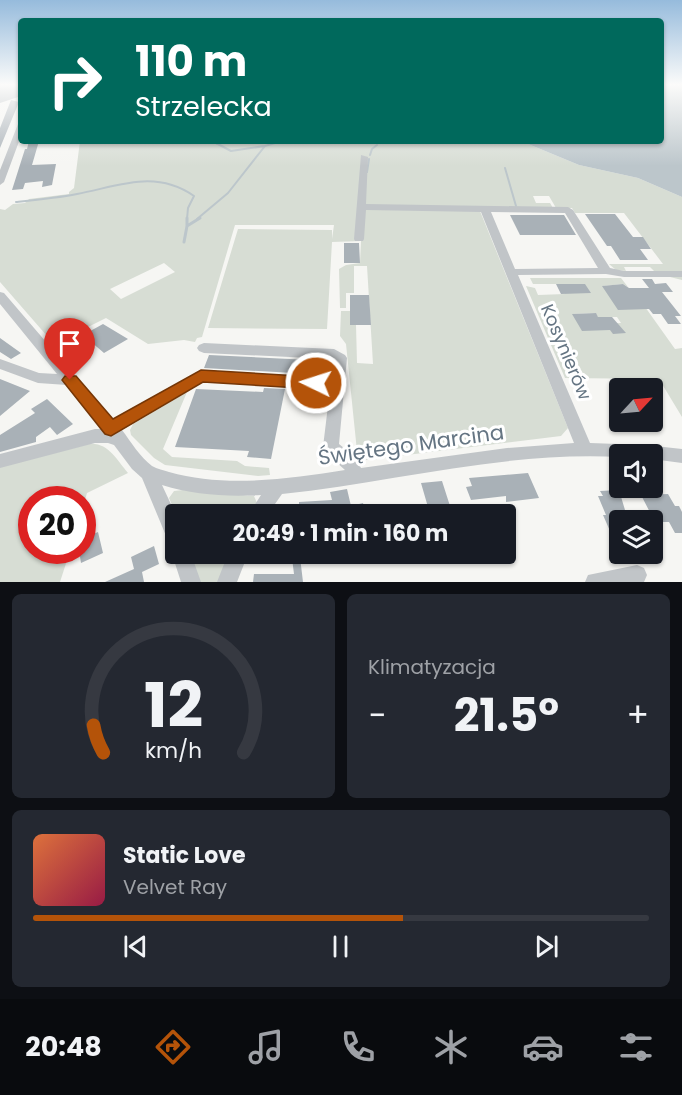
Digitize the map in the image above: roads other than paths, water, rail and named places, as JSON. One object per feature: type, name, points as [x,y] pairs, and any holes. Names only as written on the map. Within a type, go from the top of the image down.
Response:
[{"type":"street","points":[[0,182],[18,134]]},
{"type":"street","points":[[359,239],[364,158]]},
{"type":"street","points":[[361,207],[568,210],[606,271]]},
{"type":"street","name":"Kosynierów","points":[[485,209],[584,448]]},
{"type":"street","points":[[511,272],[606,271],[624,274],[682,274]]},
{"type":"street","points":[[0,297],[148,473],[165,512]]},
{"type":"street","points":[[204,348],[334,354],[340,358],[331,447],[349,462],[356,476]]},
{"type":"street","points":[[0,364],[38,378],[70,380]]},
{"type":"street","points":[[0,461],[88,438],[115,434],[201,376],[338,384]]},
{"type":"street","name":"Świętego Marcina","points":[[148,473],[191,484],[242,488],[277,487],[512,454],[584,448],[638,450],[682,456]]},
{"type":"street","points":[[265,504],[277,487]]},
{"type":"street","points":[[185,564],[191,582]]},
{"type":"street","points":[[227,582],[234,564]]},
{"type":"street","points":[[595,582],[637,575]]},
{"type":"waterway","points":[[218,144],[231,151],[265,146]]},
{"type":"waterway","points":[[265,146],[272,144]]},
{"type":"waterway","points":[[370,155],[372,149],[377,145]]},
{"type":"waterway","points":[[197,219],[228,193],[265,146]]},
{"type":"waterway","points":[[367,172],[369,159]]},
{"type":"waterway","points":[[505,168],[516,206]]},
{"type":"waterway","points":[[16,202],[47,199],[122,184],[151,181],[165,183],[194,196],[188,208],[187,219]]},
{"type":"waterway","points":[[187,226],[200,218]]},
{"type":"waterway","points":[[187,219],[187,226]]},
{"type":"waterway","points":[[184,242],[187,226]]}]
